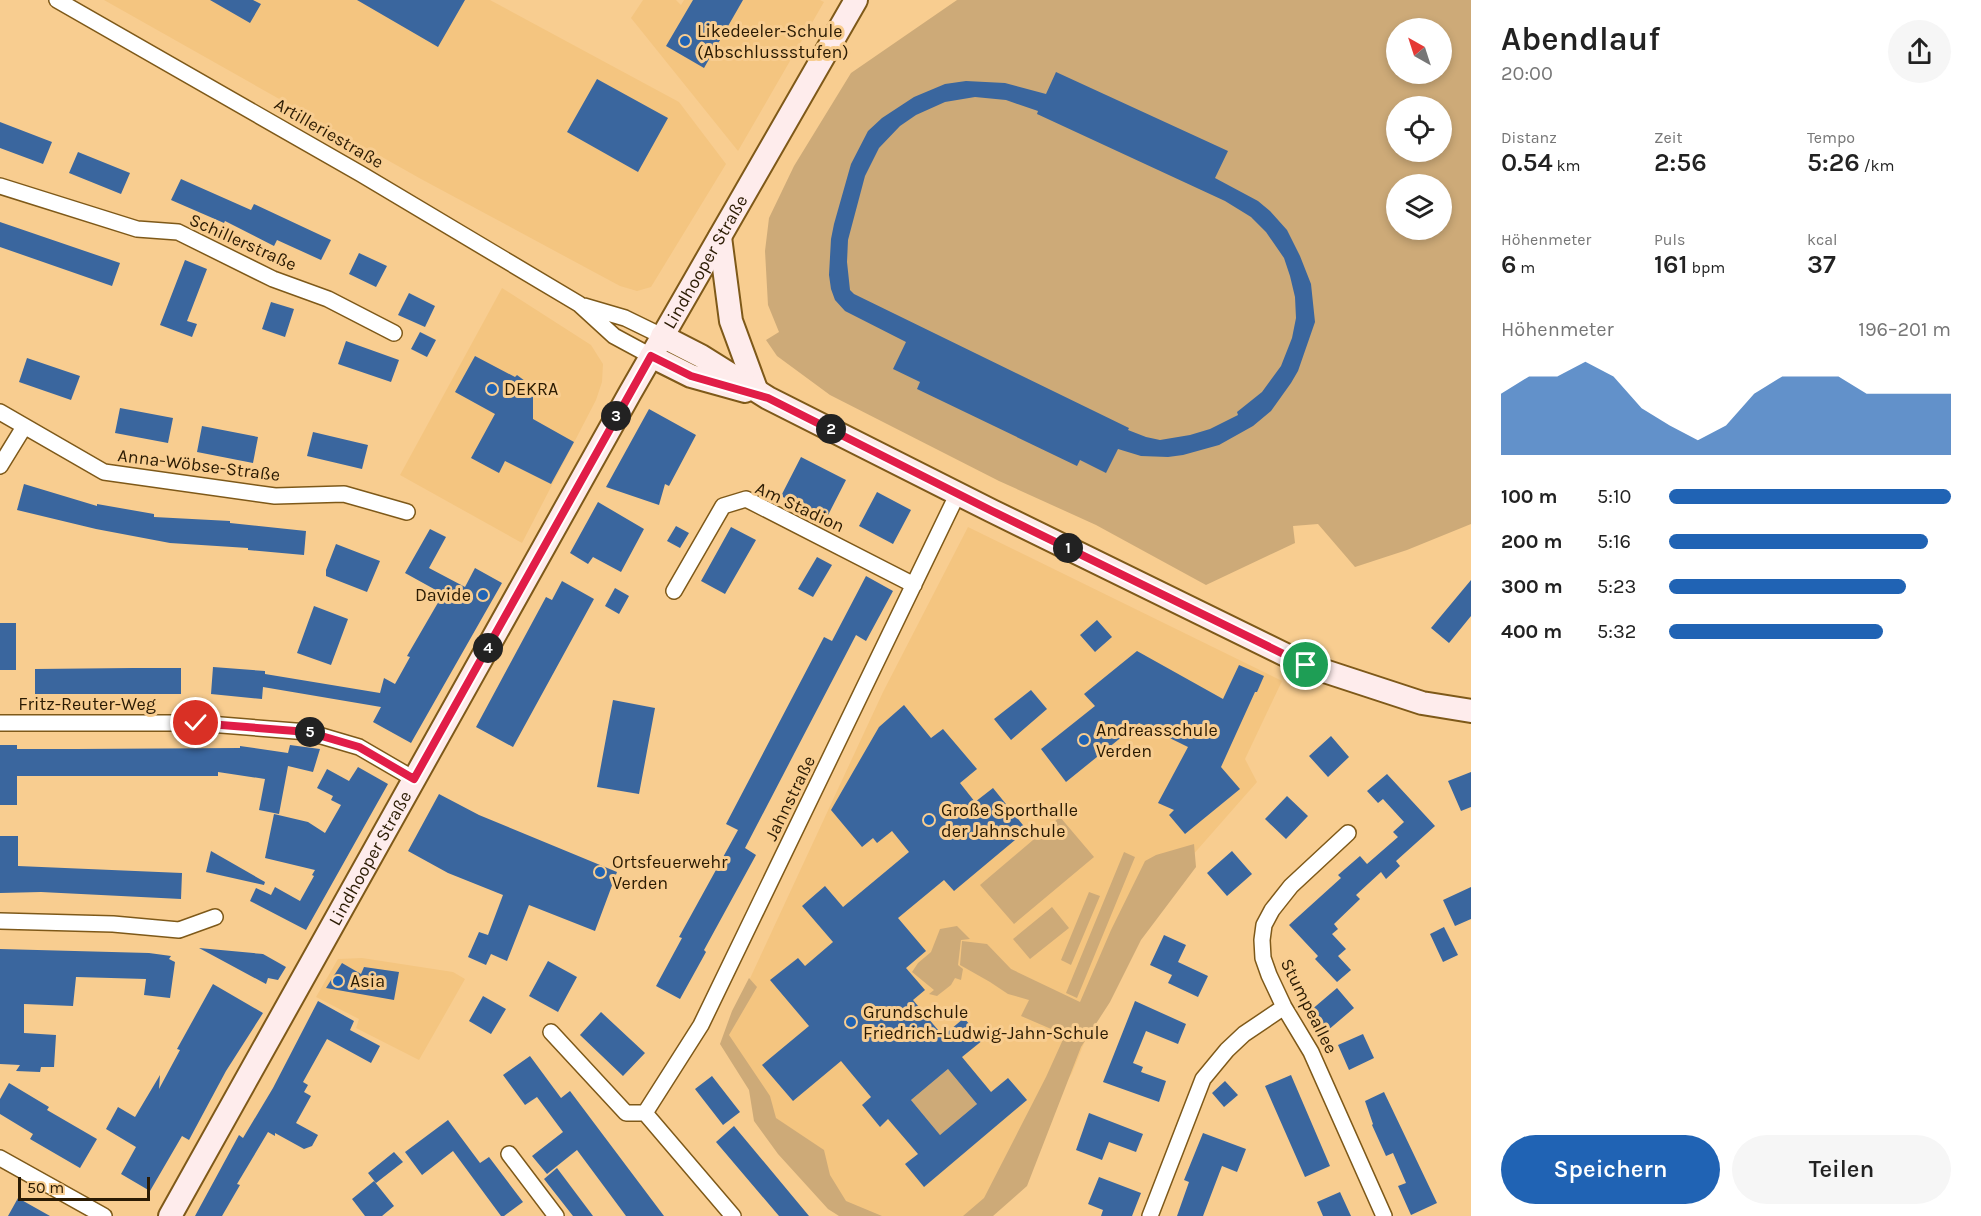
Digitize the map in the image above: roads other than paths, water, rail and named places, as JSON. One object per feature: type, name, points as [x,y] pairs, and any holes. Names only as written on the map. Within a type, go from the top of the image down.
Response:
[{"type":"main road","name":"Lindhooper Straße","points":[[170,1216],[662,336],[856,0]]},
{"type":"main road","points":[[720,237],[731,321],[762,394]]},
{"type":"main road","points":[[662,336],[701,356],[762,394],[958,494],[1306,665],[1422,703],[1471,711]]},
{"type":"main road","points":[[651,356],[691,376],[762,394]]},
{"type":"street","name":"Artilleriestraße","points":[[57,0],[361,174],[579,304],[614,336],[651,356]]},
{"type":"street","name":"Schillerstraße","points":[[0,186],[137,229],[178,232],[273,279],[328,299],[394,333]]},
{"type":"street","name":"Artilleriestraße","points":[[579,304],[625,318],[662,336]]},
{"type":"street","name":"Anna-Wöbse-Straße","points":[[0,412],[104,472],[275,496],[344,494],[407,512]]},
{"type":"street","points":[[0,466],[24,427]]},
{"type":"street","name":"Jahnstraße","points":[[645,1113],[701,1025],[958,494]]},
{"type":"street","name":"Am Stadion","points":[[674,591],[723,506],[746,499],[914,585]]},
{"type":"street","name":"Fritz-Reuter-Weg","points":[[0,723],[196,723],[308,732],[359,747],[414,779]]},
{"type":"street","name":"Stumpeallee","points":[[1348,833],[1291,886],[1272,910],[1264,925],[1263,958],[1284,1008],[1311,1052],[1384,1216]]},
{"type":"street","points":[[0,921],[113,924],[179,930],[215,917]]},
{"type":"street","points":[[1150,1216],[1203,1079],[1244,1034],[1284,1008]]},
{"type":"street","points":[[551,1032],[626,1113],[645,1113],[733,1216]]},
{"type":"street","points":[[509,1154],[556,1216]]},
{"type":"street","points":[[0,1158],[104,1216]]},
{"type":"place","name":"Likedeeler-Schule (Abschlussstufen)","points":[[685,41]]},
{"type":"place","name":"DEKRA","points":[[492,389]]},
{"type":"place","name":"Davide","points":[[483,595]]},
{"type":"place","name":"Andreasschule Verden","points":[[1084,740]]},
{"type":"place","name":"Große Sporthalle der Jahnschule","points":[[929,820]]},
{"type":"place","name":"Ortsfeuerwehr Verden","points":[[600,872]]},
{"type":"place","name":"Asia","points":[[338,981]]},
{"type":"place","name":"Grundschule Friedrich-Ludwig-Jahn-Schule","points":[[851,1022]]}]
